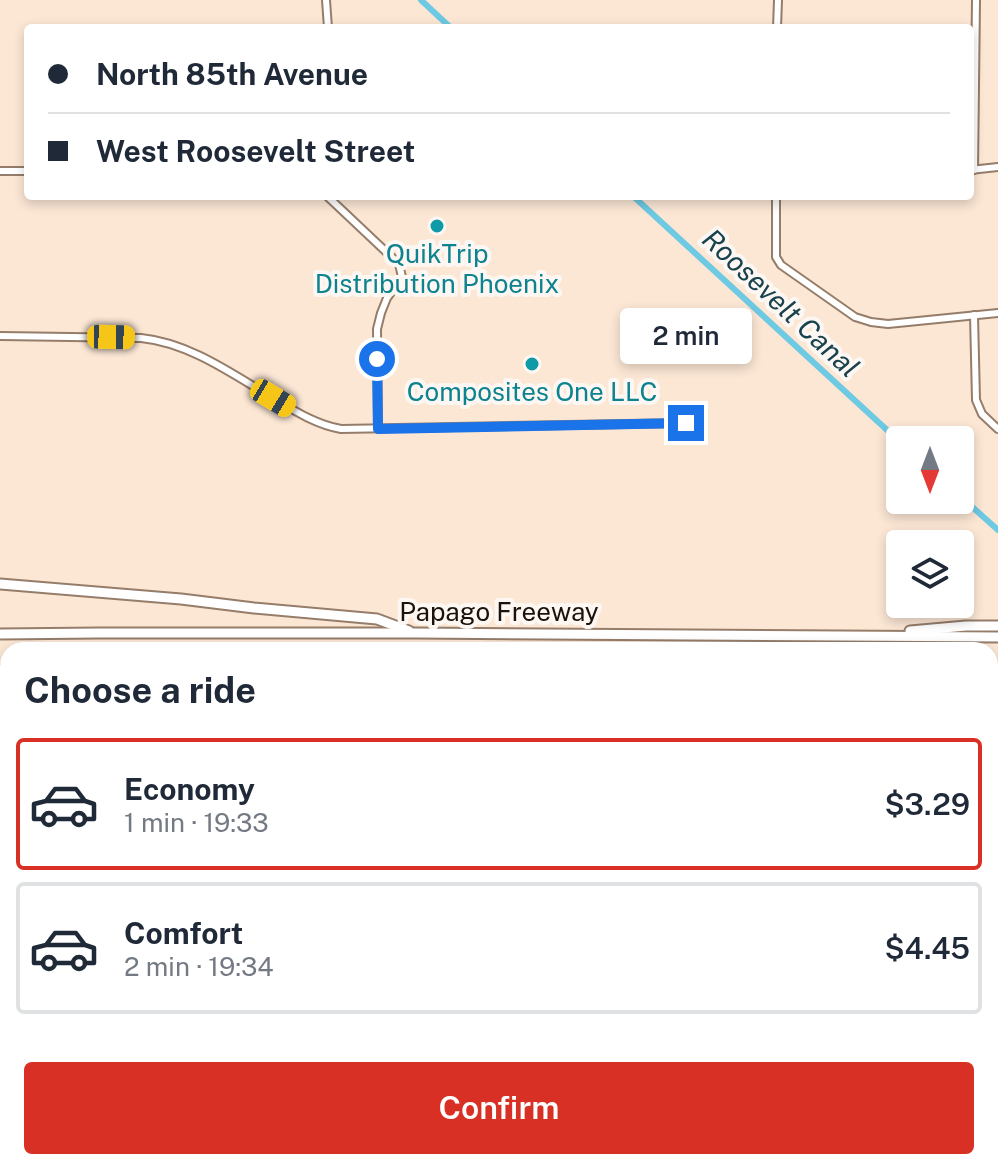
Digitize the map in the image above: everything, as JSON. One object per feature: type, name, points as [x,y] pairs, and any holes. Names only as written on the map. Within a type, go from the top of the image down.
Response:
[{"type":"highway","points":[[0,584],[377,619],[415,633]]},
{"type":"highway","points":[[855,635],[998,626]]},
{"type":"highway","name":"Papago Freeway","points":[[0,634],[998,637]]},
{"type":"street","points":[[326,0],[328,24]]},
{"type":"street","points":[[777,24],[778,0]]},
{"type":"street","points":[[974,85],[976,0]]},
{"type":"street","points":[[974,170],[998,167]]},
{"type":"street","points":[[0,171],[24,171]]},
{"type":"street","points":[[331,200],[399,264],[402,277],[384,305],[377,329],[378,429]]},
{"type":"street","points":[[776,200],[776,257],[781,265],[855,317],[888,324],[998,313]]},
{"type":"street","points":[[974,315],[976,400],[982,414],[998,429]]},
{"type":"street","points":[[0,336],[160,340],[191,351],[295,412],[341,429],[686,423]]},
{"type":"waterway","name":"Roosevelt Canal","points":[[421,0],[447,24]]},
{"type":"waterway","name":"Roosevelt Canal","points":[[637,200],[886,429]]},
{"type":"waterway","name":"Roosevelt Canal","points":[[974,509],[998,530]]},
{"type":"place","name":"QuikTrip Distribution Phoenix","points":[[437,226]]},
{"type":"place","name":"Composites One LLC","points":[[532,364]]},
{"type":"route","points":[[377,359],[378,429],[686,423]]}]
